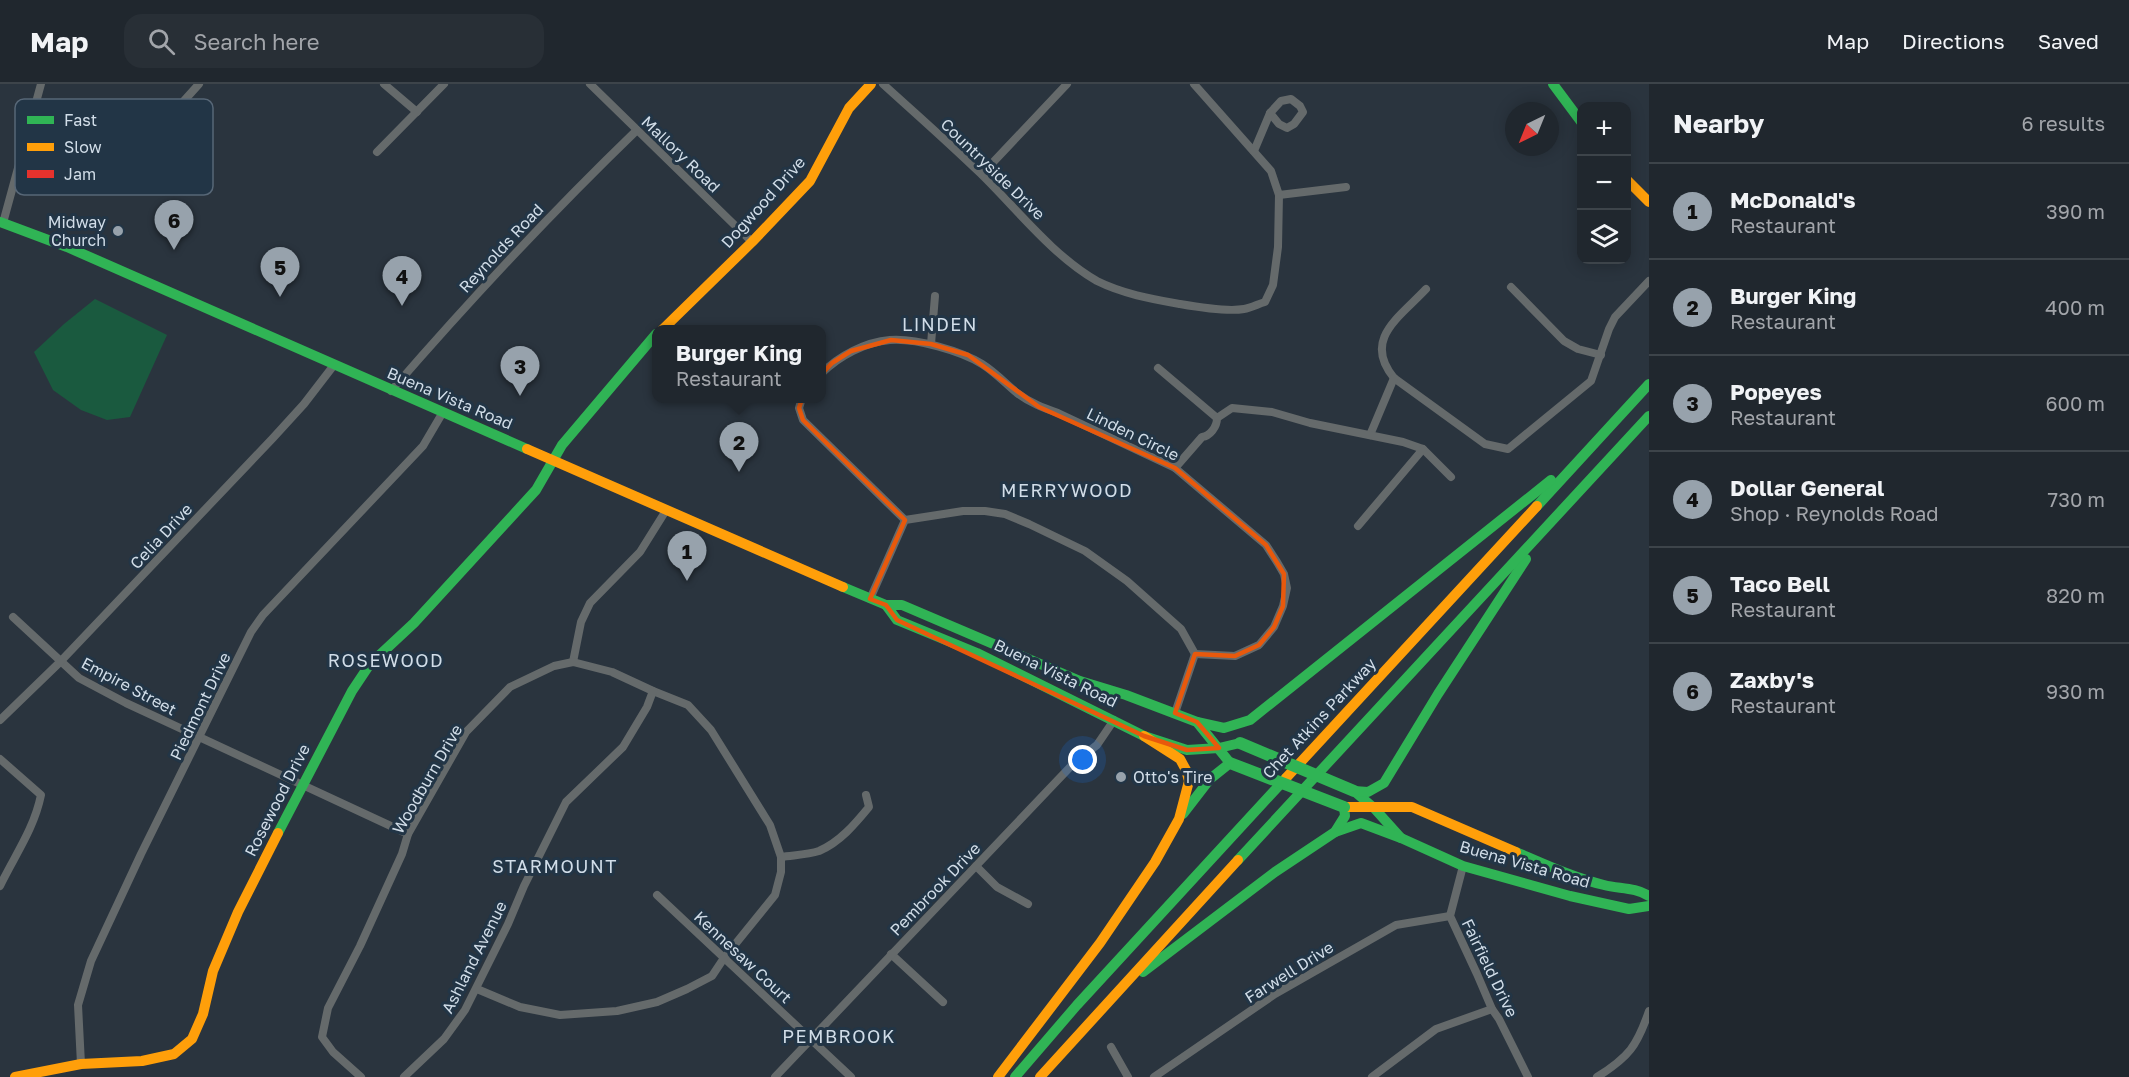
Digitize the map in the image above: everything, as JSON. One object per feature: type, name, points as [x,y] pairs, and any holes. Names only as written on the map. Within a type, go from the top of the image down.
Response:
[{"type":"main road","name":"Dogwood Drive","points":[[667,325],[810,181],[849,108],[871,84]]},
{"type":"main road","points":[[1553,84],[1577,117]]},
{"type":"main road","points":[[1631,184],[1649,202]]},
{"type":"main road","name":"Buena Vista Road","points":[[2,222],[73,250],[554,461],[664,512],[870,599],[886,605],[902,605],[1080,681],[1197,722],[1230,764],[1344,807],[1412,807],[1549,866],[1603,885],[1641,891],[1649,896]]},
{"type":"main road","points":[[554,461],[562,445],[652,340]]},
{"type":"main road","name":"Chet Atkins Parkway","points":[[1015,1077],[1077,1005],[1649,384]]},
{"type":"main road","points":[[1040,1077],[1113,995],[1649,416]]},
{"type":"main road","points":[[1197,722],[1216,728],[1230,729],[1250,720],[1583,454]]},
{"type":"main road","points":[[1354,790],[1368,792],[1384,783],[1437,694],[1524,561],[1609,458]]},
{"type":"main road","name":"Rosewood Drive","points":[[15,1077],[81,1064],[142,1061],[174,1054],[192,1039],[203,1014],[213,971],[238,912],[302,784],[352,691],[370,664],[414,623],[536,490],[554,461]]},
{"type":"main road","name":"Buena Vista Road","points":[[886,605],[897,620],[977,653],[1144,736],[1187,750],[1219,748],[1240,743],[1354,790],[1401,838],[1463,866],[1570,896],[1619,907],[1629,909],[1649,906]]},
{"type":"main road","points":[[1144,736],[1180,759],[1186,770],[1189,781],[1179,819]]},
{"type":"main road","points":[[998,1077],[1100,943],[1155,862],[1179,819],[1205,784],[1220,768],[1230,764]]},
{"type":"main road","points":[[1335,832],[1345,816],[1344,807]]},
{"type":"main road","points":[[1113,995],[1275,872],[1335,832],[1361,823],[1401,838]]},
{"type":"street","points":[[36,99],[41,84]]},
{"type":"street","points":[[186,99],[200,84]]},
{"type":"street","points":[[384,84],[417,112]]},
{"type":"street","points":[[377,152],[444,84]]},
{"type":"street","name":"Mallory Road","points":[[590,84],[752,242]]},
{"type":"street","name":"Countryside Drive","points":[[883,84],[981,174],[1006,202],[1085,272],[1098,281],[1127,293],[1199,307],[1243,309],[1265,302],[1273,285],[1278,247],[1280,195]]},
{"type":"street","points":[[981,174],[1067,84]]},
{"type":"street","points":[[1194,84],[1271,171],[1280,195],[1346,187]]},
{"type":"street","points":[[1254,151],[1270,113]]},
{"type":"street","name":"Reynolds Road","points":[[391,391],[522,244],[637,130]]},
{"type":"street","points":[[2,222],[15,176]]},
{"type":"street","points":[[1426,290],[1384,334],[1382,350],[1384,365],[1394,378],[1485,444],[1508,448],[1591,381],[1615,317],[1649,281]]},
{"type":"street","points":[[1511,287],[1564,341],[1578,349],[1601,355]]},
{"type":"street","points":[[931,345],[935,296]]},
{"type":"street","name":"Linden Circle","points":[[826,369],[851,351],[891,340],[931,345],[968,355],[1039,407],[1058,413],[1174,468],[1266,545],[1284,574],[1287,588],[1283,606],[1274,627],[1259,645],[1235,656],[1195,654]]},
{"type":"street","name":"Celia Drive","points":[[0,720],[60,662],[304,404],[334,364]]},
{"type":"street","points":[[1158,368],[1217,418],[1217,425],[1202,437],[1174,468]]},
{"type":"street","points":[[1371,435],[1394,378]]},
{"type":"street","points":[[801,403],[799,408],[803,420],[905,520]]},
{"type":"street","points":[[1217,418],[1232,408],[1272,412],[1310,423],[1371,435],[1423,449],[1451,477]]},
{"type":"street","name":"Piedmont Drive","points":[[81,1064],[78,1005],[91,961],[141,854],[251,632],[263,615],[423,446],[443,412]]},
{"type":"street","points":[[1358,526],[1423,449]]},
{"type":"street","points":[[905,520],[963,511],[1005,514],[1085,551],[1127,581],[1181,629],[1195,654],[1175,713]]},
{"type":"street","points":[[477,989],[520,1007],[560,1015],[617,1011],[657,1002],[712,976],[775,895],[781,872],[781,857],[770,825],[711,730],[688,705],[612,672],[573,662],[581,622],[590,603],[640,552],[664,512]]},
{"type":"street","points":[[870,599],[905,520]]},
{"type":"street","name":"Empire Street","points":[[14,617],[79,678],[408,834]]},
{"type":"street","name":"Woodburn Drive","points":[[361,1077],[333,1052],[322,1037],[328,1008],[360,946],[402,854],[408,834],[466,732],[510,687],[554,666],[573,662]]},
{"type":"street","name":"Ashland Avenue","points":[[404,1077],[444,1039],[465,1010],[566,802],[623,747],[653,691]]},
{"type":"street","name":"Pembrook Drive","points":[[776,1077],[1074,764],[1097,745],[1114,720]]},
{"type":"street","points":[[0,759],[41,795],[38,812],[29,833],[0,886]]},
{"type":"street","points":[[781,857],[817,851],[831,844],[843,835],[869,807],[866,795]]},
{"type":"street","points":[[976,866],[997,887],[1028,904]]},
{"type":"street","name":"Fairfield Drive","points":[[1463,866],[1450,916],[1491,1009],[1499,1019],[1528,1077]]},
{"type":"street","name":"Kennesaw Court","points":[[657,895],[851,1077]]},
{"type":"street","name":"Farwell Drive","points":[[1154,1077],[1275,994],[1396,925],[1450,916]]},
{"type":"street","points":[[891,954],[943,1002]]},
{"type":"street","points":[[1372,1077],[1436,1029],[1491,1009]]},
{"type":"street","points":[[1597,1077],[1624,1059],[1639,1039],[1649,1011]]},
{"type":"street","points":[[1112,1047],[1128,1077]]},
{"type":"highlighted area","points":[[891,340],[931,344],[968,355],[1039,407],[1175,468],[1266,545],[1284,574],[1283,606],[1274,627],[1259,645],[1235,656],[1195,654],[1175,713],[1197,722],[1219,748],[1187,750],[1144,736],[897,620],[886,605],[870,599],[905,520],[803,420],[799,408],[804,393],[832,363],[851,351]]},
{"type":"green space","points":[[95,299],[167,335],[130,417],[107,420],[81,410],[53,390],[34,352]]},
{"type":"traffic: fast","points":[[1553,84],[1577,116]]},
{"type":"traffic: fast","points":[[0,222],[67,247],[527,449]]},
{"type":"traffic: fast","points":[[278,833],[352,691],[370,664],[414,623],[536,490],[562,445],[652,339]]},
{"type":"traffic: fast","points":[[1537,506],[1649,384]]},
{"type":"traffic: fast","points":[[1238,860],[1649,416]]},
{"type":"traffic: fast","points":[[1197,722],[1224,728],[1250,720],[1551,480]]},
{"type":"traffic: fast","points":[[1354,791],[1368,792],[1384,783],[1438,694],[1526,559]]},
{"type":"traffic: fast","points":[[843,587],[886,605],[902,605],[1080,681],[1126,695],[1197,722],[1230,763]]},
{"type":"traffic: fast","points":[[886,605],[897,620],[977,653],[1144,736],[1187,750],[1219,748],[1240,743]]},
{"type":"traffic: fast","points":[[1240,743],[1354,791]]},
{"type":"traffic: fast","points":[[1183,814],[1210,779],[1230,763]]},
{"type":"traffic: fast","points":[[1230,763],[1344,807]]},
{"type":"traffic: fast","points":[[1015,1077],[1077,1005],[1286,778]]},
{"type":"traffic: fast","points":[[1354,791],[1374,808],[1401,838],[1463,866],[1570,896],[1629,909],[1649,906]]},
{"type":"traffic: fast","points":[[1143,972],[1275,872],[1335,832],[1345,816],[1344,807]]},
{"type":"traffic: fast","points":[[1335,832],[1361,823],[1401,838]]},
{"type":"traffic: fast","points":[[1516,852],[1582,879],[1638,891],[1649,896]]},
{"type":"traffic: slow","points":[[667,325],[810,181],[849,108],[871,84]]},
{"type":"traffic: slow","points":[[1631,184],[1649,202]]},
{"type":"traffic: slow","points":[[527,449],[843,587]]},
{"type":"traffic: slow","points":[[1286,778],[1537,506]]},
{"type":"traffic: slow","points":[[998,1077],[1100,943],[1155,862],[1179,819],[1189,781],[1186,770],[1180,759],[1144,736]]},
{"type":"traffic: slow","points":[[1344,807],[1412,807],[1516,852]]},
{"type":"traffic: slow","points":[[15,1077],[81,1064],[142,1061],[174,1054],[192,1039],[203,1014],[213,971],[238,912],[278,833]]},
{"type":"traffic: slow","points":[[1040,1077],[1238,860]]},
{"type":"place","name":"Midway Church","points":[[118,231]]},
{"type":"place","name":"Zaxby's","points":[[174,250]]},
{"type":"place","name":"Taco Bell","points":[[280,297]]},
{"type":"place","name":"Dollar General","points":[[402,306]]},
{"type":"place","name":"Popeyes","points":[[520,396]]},
{"type":"place","name":"Burger King","points":[[739,472]]},
{"type":"place","name":"McDonald's","points":[[687,581]]},
{"type":"place","name":"Otto's Tire","points":[[1121,777]]},
{"type":"district","name":"LINDEN","points":[[940,324]]},
{"type":"district","name":"MERRYWOOD","points":[[1067,490]]},
{"type":"district","name":"ROSEWOOD","points":[[386,660]]},
{"type":"district","name":"STARMOUNT","points":[[555,866]]},
{"type":"district","name":"PEMBROOK","points":[[839,1036]]}]
